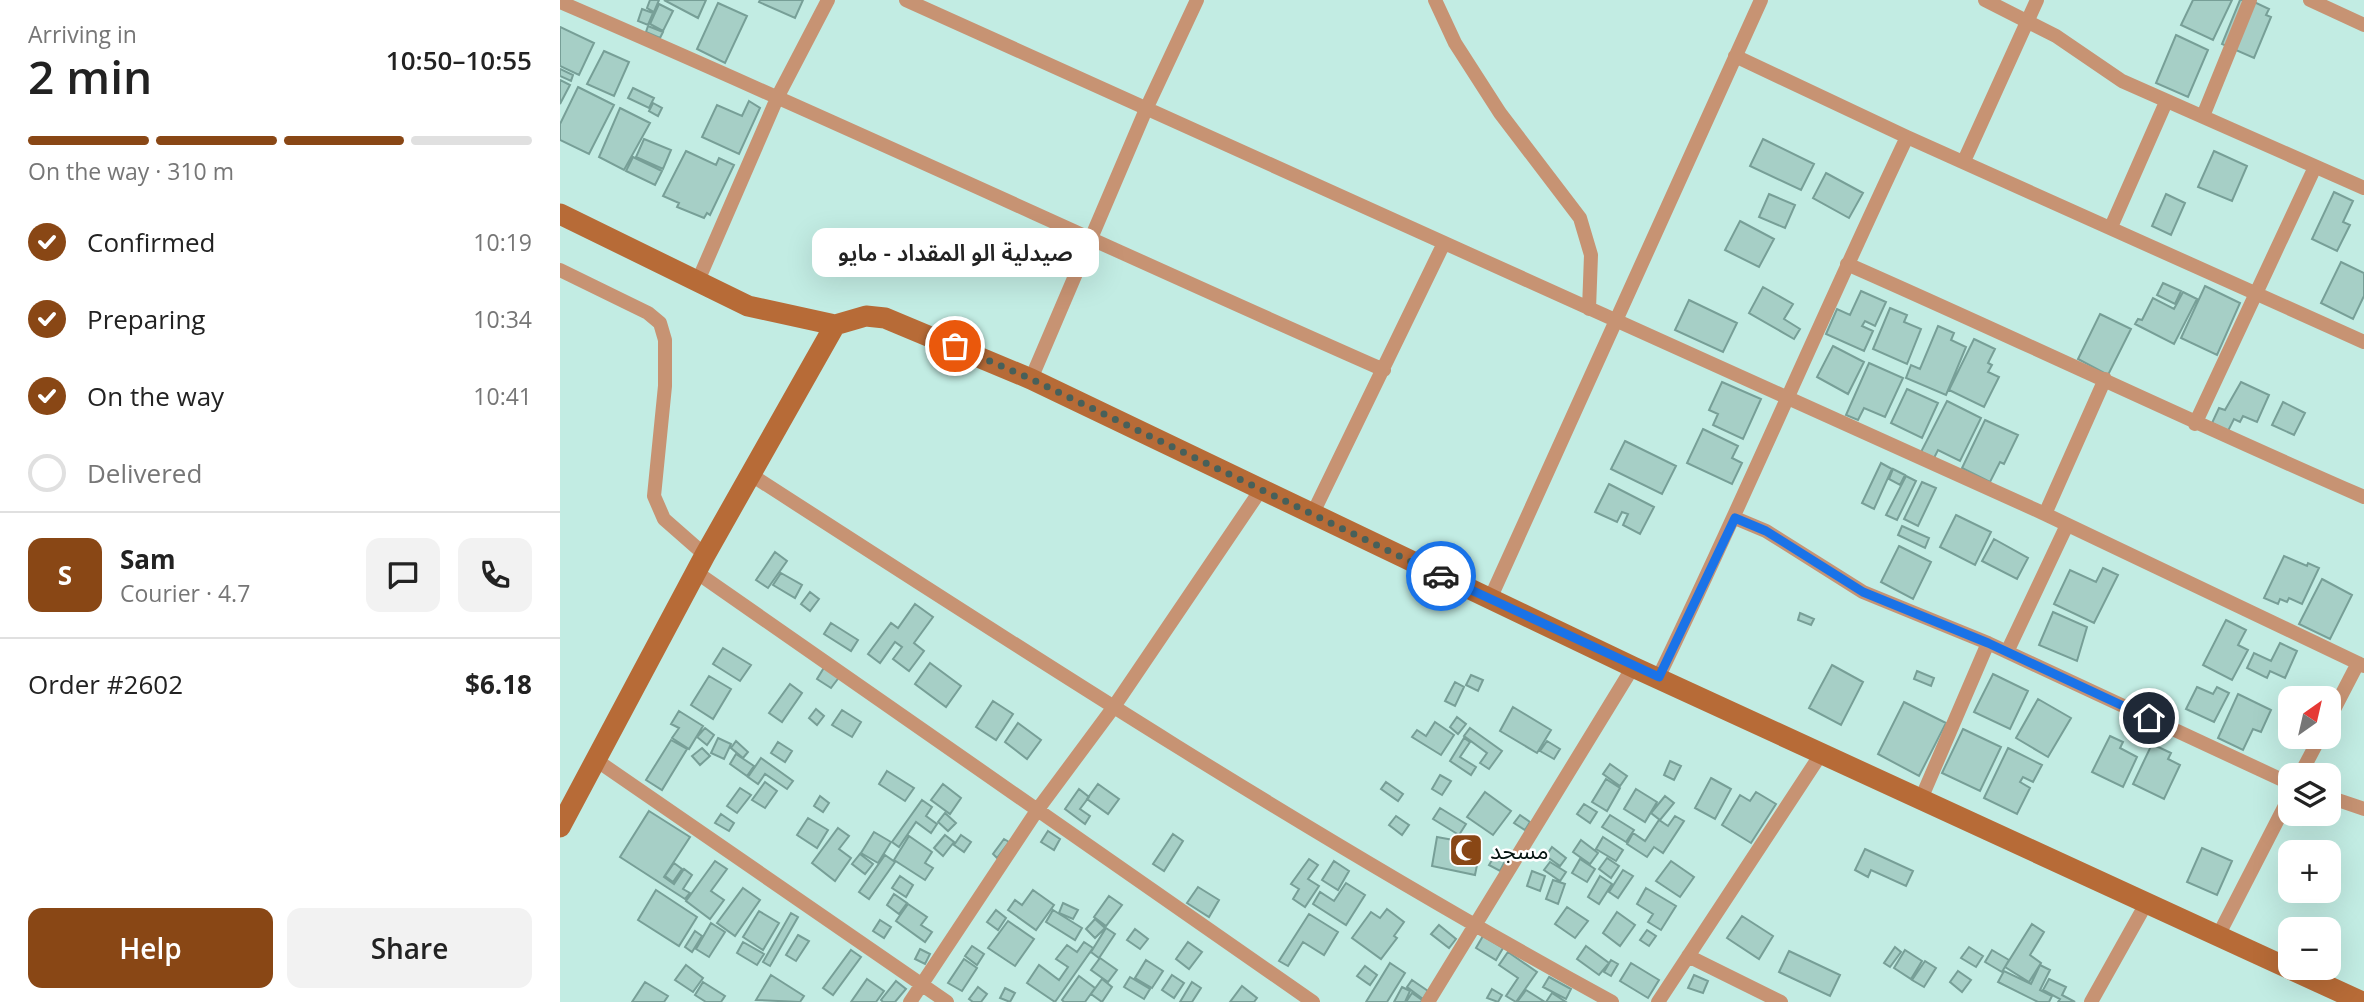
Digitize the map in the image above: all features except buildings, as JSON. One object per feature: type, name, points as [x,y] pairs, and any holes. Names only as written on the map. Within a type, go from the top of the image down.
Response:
[{"type":"street","points":[[697,283],[778,96],[828,0]]},
{"type":"street","points":[[906,0],[2045,514],[2361,665],[2342,697]]},
{"type":"street","points":[[1031,379],[1147,107],[1197,0]]},
{"type":"street","points":[[1435,0],[1455,43],[1500,113],[1580,218],[1591,255],[1589,309]]},
{"type":"street","points":[[1490,599],[1761,0]]},
{"type":"street","points":[[1985,0],[2027,19],[2111,75],[2165,102],[2363,186]]},
{"type":"street","points":[[1964,161],[2036,0]]},
{"type":"street","points":[[2203,116],[2250,0]]},
{"type":"street","points":[[2310,0],[2364,24]]},
{"type":"street","points":[[560,2],[778,96],[1092,241],[1384,370]]},
{"type":"street","points":[[1735,56],[1907,137],[2364,342]]},
{"type":"street","points":[[2111,227],[2165,102]]},
{"type":"street","points":[[1659,677],[1735,518],[1847,264],[1907,137]]},
{"type":"street","points":[[2195,424],[2315,167]]},
{"type":"street","points":[[560,214],[748,306],[835,325],[866,316],[885,318],[1031,379],[1260,491],[1633,667],[2362,1002]]},
{"type":"street","points":[[1312,515],[1444,243]]},
{"type":"street","points":[[1847,264],[2105,379],[2195,424],[2364,497]]},
{"type":"street","points":[[560,270],[648,313],[660,323],[664,340],[665,386],[654,496],[664,519],[700,564],[1038,809],[1313,1002]]},
{"type":"street","points":[[563,816],[596,760],[700,564],[835,325]]},
{"type":"street","points":[[2045,514],[2105,379]]},
{"type":"street","points":[[750,474],[1112,708],[1472,926],[1612,1002]]},
{"type":"street","points":[[910,1002],[1038,809],[1112,708],[1260,491]]},
{"type":"street","points":[[1735,518],[1766,531],[1863,592],[1988,643],[2278,778]]},
{"type":"street","points":[[2007,652],[2067,525]]},
{"type":"street","points":[[1921,799],[1988,643]]},
{"type":"street","points":[[1428,1002],[1472,926],[1633,667]]},
{"type":"street","points":[[1658,1002],[1821,754]]},
{"type":"street","points":[[596,760],[947,1002]]},
{"type":"street","points":[[2341,801],[2364,809]]},
{"type":"street","points":[[2218,934],[2278,819]]},
{"type":"street","points":[[2091,1002],[2147,902]]},
{"type":"street","points":[[1688,956],[1781,1002]]},
{"type":"way so far","points":[[955,346],[1031,379],[1441,576]]},
{"type":"place","name":"صيدلية الو المقداد - مايو","points":[[955,346]]},
{"type":"place","name":"مسجد","points":[[1466,850]]},
{"type":"route","points":[[1441,576],[1659,677],[1735,518],[1766,531],[1863,592],[1988,643],[2149,718]]}]
